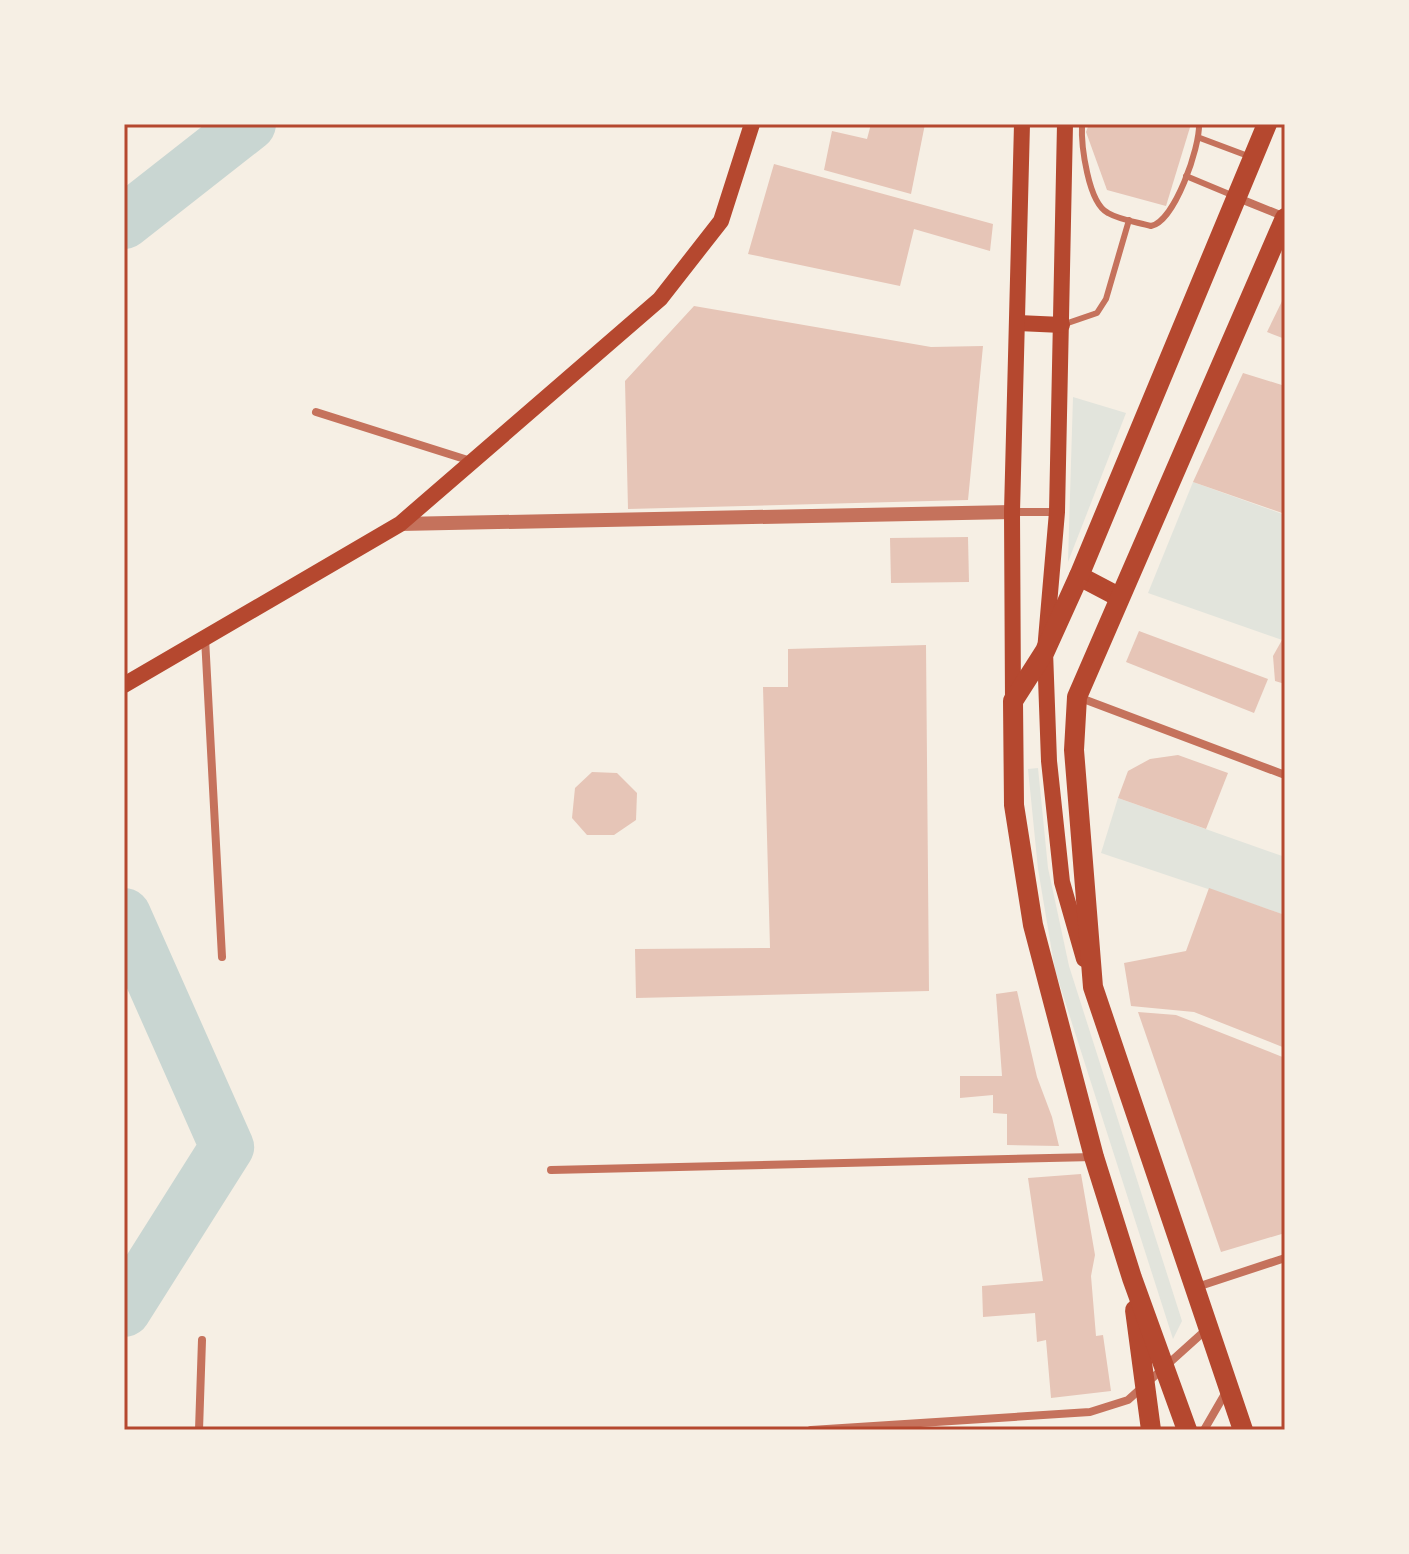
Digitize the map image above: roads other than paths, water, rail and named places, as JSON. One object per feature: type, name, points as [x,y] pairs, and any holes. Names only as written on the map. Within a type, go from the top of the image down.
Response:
[{"type":"main road","points":[[124,685],[400,524],[660,299],[721,221],[752,124]]},
{"type":"main road","points":[[1022,124],[1012,512],[1014,805],[1033,925],[1094,1157],[1132,1278],[1187,1430]]},
{"type":"main road","points":[[1065,124],[1057,512],[1045,651],[1049,761],[1062,882],[1093,987],[1243,1430]]},
{"type":"main road","points":[[1013,701],[1045,651],[1079,576],[1234,196],[1267,124]]},
{"type":"main road","points":[[1093,987],[1074,750],[1077,697],[1285,218]]},
{"type":"main road","points":[[1018,323],[1062,325]]},
{"type":"main road","points":[[1079,576],[1119,597]]},
{"type":"main road","points":[[1132,1278],[1142,1387],[1151,1430]]},
{"type":"street","points":[[1234,196],[1285,218]]},
{"type":"street","points":[[316,412],[475,462]]},
{"type":"street","points":[[400,524],[1057,512]]},
{"type":"street","points":[[205,637],[222,957]]},
{"type":"street","points":[[1077,697],[1285,775]]},
{"type":"street","points":[[551,1170],[1094,1157]]},
{"type":"street","points":[[1196,1287],[1285,1258]]},
{"type":"street","points":[[811,1430],[1090,1412],[1128,1400],[1209,1328]]},
{"type":"street","points":[[199,1430],[202,1340]]},
{"type":"street","points":[[1204,1430],[1228,1388]]},
{"type":"lane","points":[[1082,124],[1082,138],[1098,205],[1107,213],[1151,226],[1165,220],[1186,176],[1200,138],[1199,124]]},
{"type":"lane","points":[[1200,138],[1251,158]]},
{"type":"lane","points":[[1186,176],[1234,196]]},
{"type":"lane","points":[[1062,325],[1085,320],[1102,306],[1129,220]]},
{"type":"waterway","points":[[124,222],[249,124]]},
{"type":"waterway","points":[[124,915],[227,1147],[124,1310]]}]
